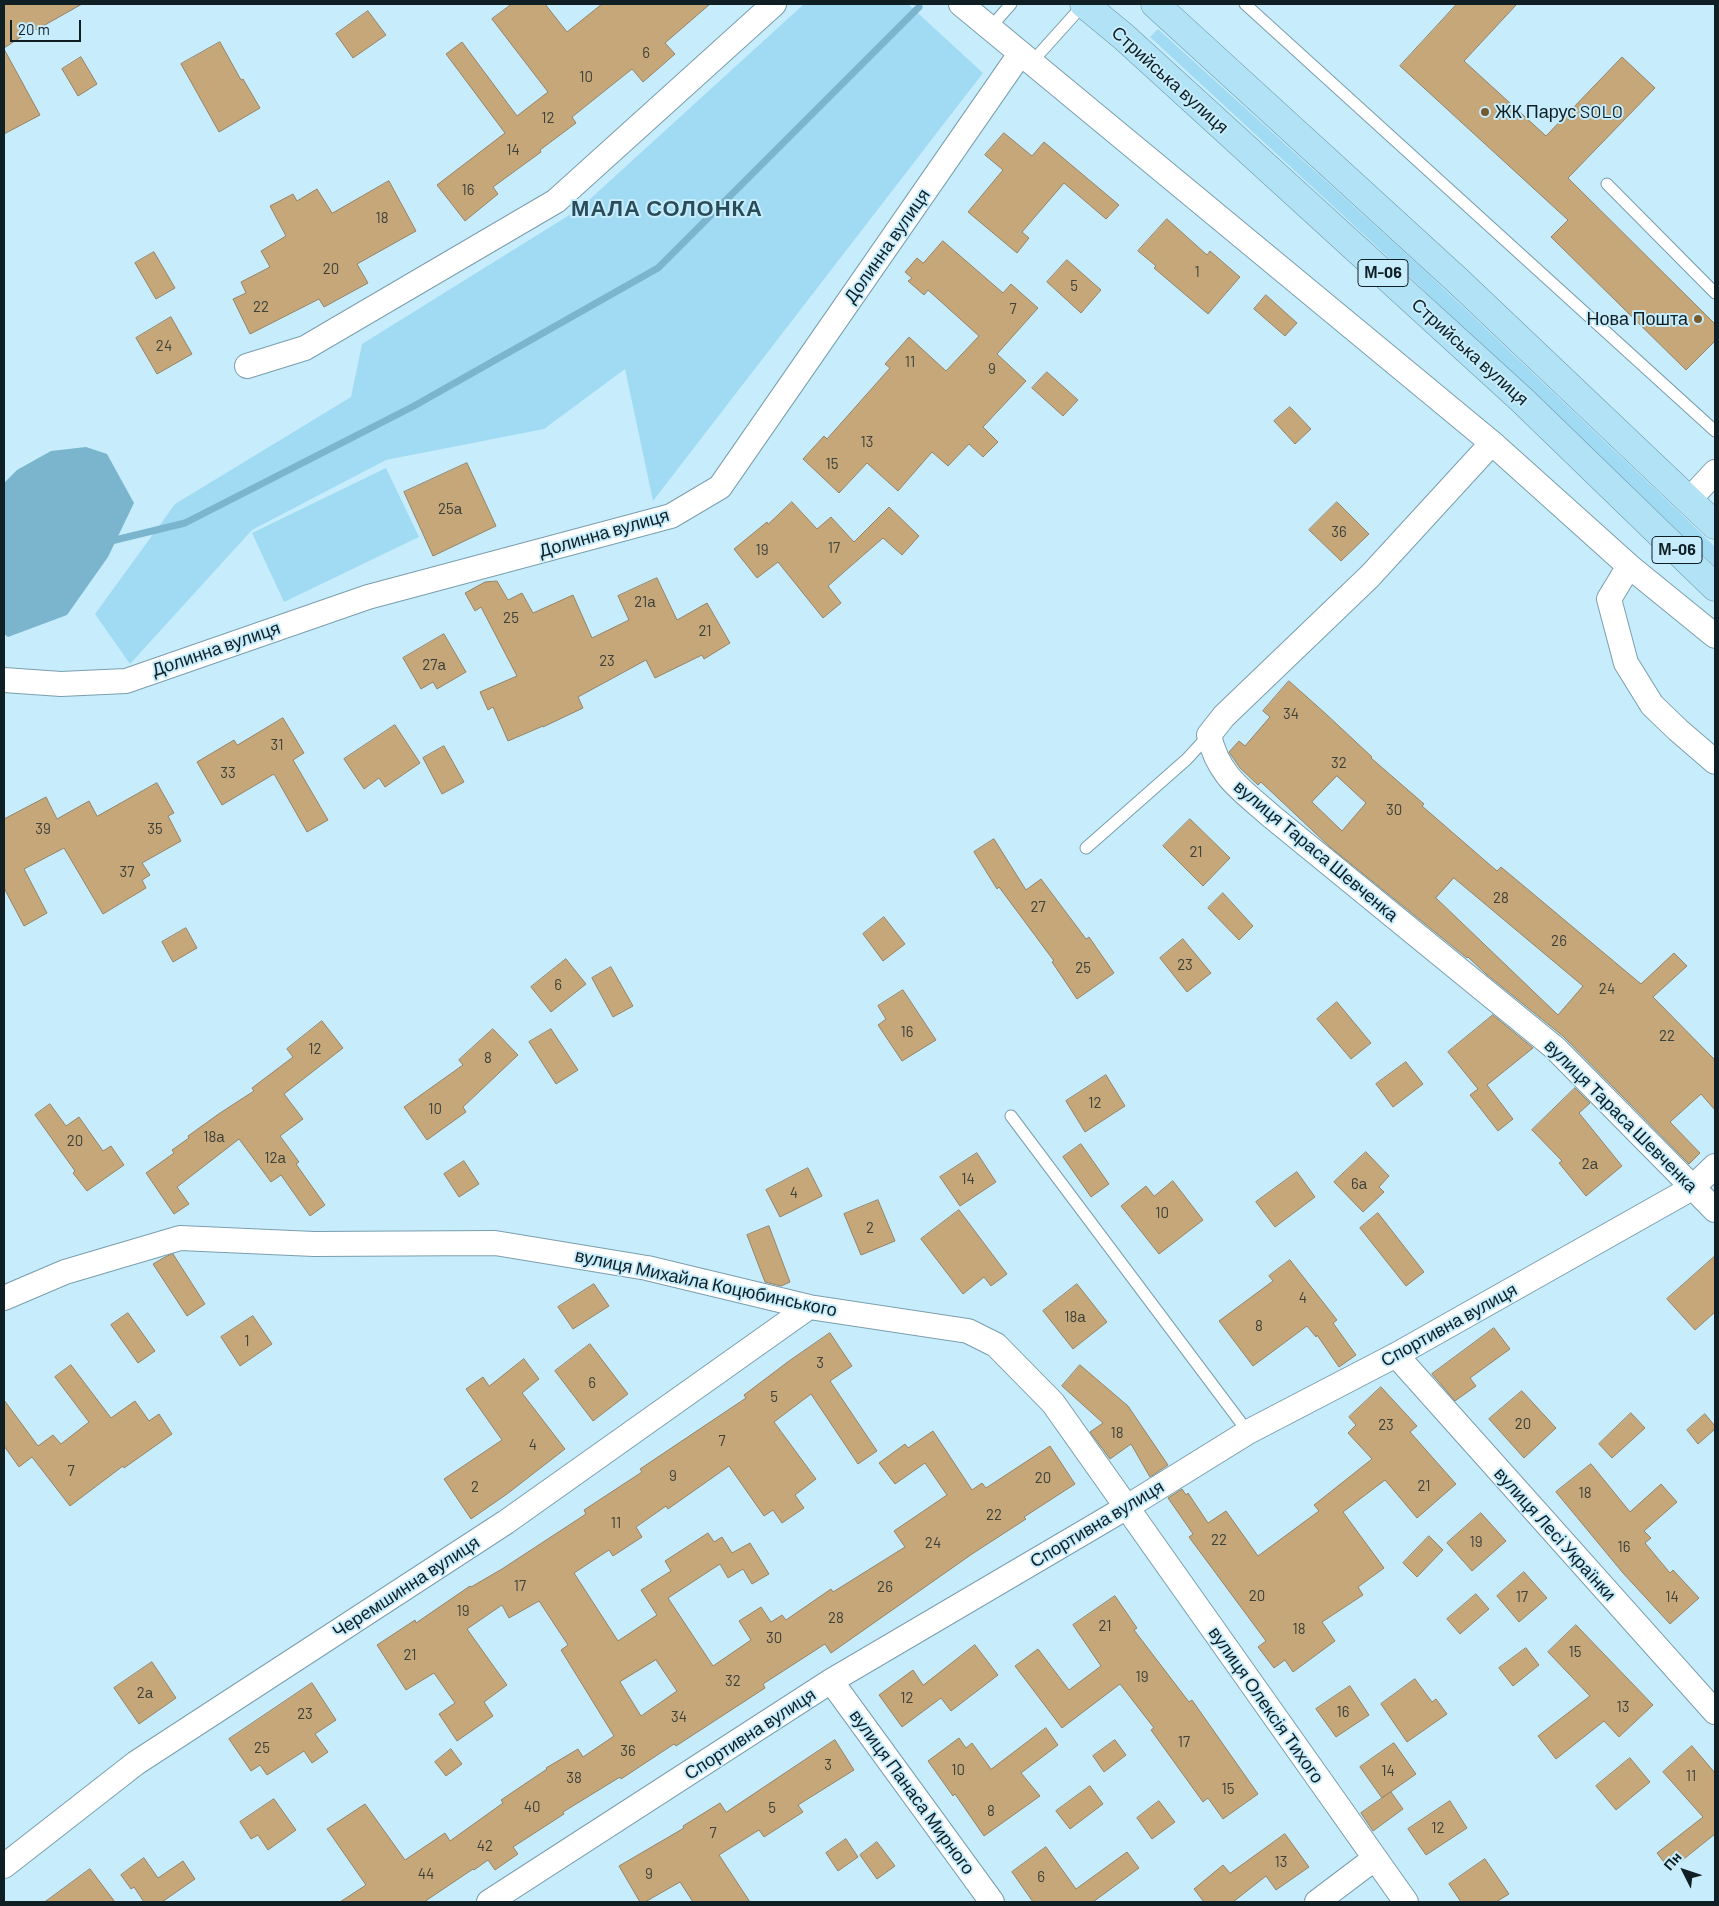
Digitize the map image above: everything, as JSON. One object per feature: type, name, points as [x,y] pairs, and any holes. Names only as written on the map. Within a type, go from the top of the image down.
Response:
[{"type":"highway","name":"Стрийська вулиця","points":[[1084,4],[1124,37],[1522,400],[1715,587]]},
{"type":"highway","name":"М-06","points":[[1155,4],[1458,280],[1715,525]]},
{"type":"street","points":[[247,366],[305,348],[556,201],[774,4]]},
{"type":"street","points":[[961,4],[1025,59],[1492,443],[1629,566],[1715,636]]},
{"type":"street","name":"Долинна вулиця","points":[[4,680],[61,684],[126,680],[368,597],[671,516],[720,487],[1025,59]]},
{"type":"street","points":[[1209,736],[1224,716],[1370,576],[1492,443]]},
{"type":"street","points":[[1690,500],[1715,472]]},
{"type":"street","points":[[1629,566],[1609,599],[1626,663],[1652,704],[1678,730],[1715,762]]},
{"type":"street","name":"вулиця Тараса Шевченка","points":[[1209,736],[1218,763],[1239,788],[1554,1048],[1715,1210]]},
{"type":"street","name":"Спортивна вулиця","points":[[489,1902],[831,1681],[1127,1507],[1248,1432],[1396,1355],[1692,1188],[1715,1166]]},
{"type":"street","name":"вулиця Михайла Коцюбинського","points":[[4,1298],[64,1272],[180,1238],[314,1244],[495,1243],[647,1268],[809,1306],[968,1331],[996,1345],[1053,1403],[1127,1507]]},
{"type":"street","name":"Черемшинна вулиця","points":[[4,1866],[136,1762],[506,1522],[809,1306]]},
{"type":"street","name":"вулиця Лесі Українки","points":[[1396,1355],[1715,1712]]},
{"type":"street","name":"вулиця Олексія Тихого","points":[[1127,1507],[1406,1902]]},
{"type":"street","name":"вулиця Панаса Мирного","points":[[831,1681],[992,1902]]},
{"type":"street","points":[[1317,1902],[1374,1859]]},
{"type":"lane","points":[[990,28],[1011,4]]},
{"type":"lane","points":[[1025,59],[1084,4]]},
{"type":"lane","points":[[1245,4],[1715,431]]},
{"type":"lane","points":[[1607,184],[1715,292]]},
{"type":"lane","points":[[1086,848],[1187,759],[1209,736]]},
{"type":"lane","points":[[1011,1116],[1248,1432]]},
{"type":"shaded area","points":[[804,4],[908,4],[983,73],[653,501],[625,369],[544,429],[386,460],[252,530],[130,664],[95,614],[175,504],[351,397],[362,344],[579,209]]},
{"type":"shaded area","points":[[1158,29],[1423,269],[1676,509],[1715,547],[1715,566],[1414,281],[1150,37]]},
{"type":"shaded area","points":[[86,447],[107,454],[134,503],[108,557],[67,615],[8,637],[4,634],[4,483],[17,470],[51,451]]},
{"type":"shaded area","points":[[386,468],[419,537],[284,602],[252,533]]},
{"type":"building","points":[[4,4],[82,4],[36,30],[35,28],[4,48]]},
{"type":"building","points":[[512,4],[545,4],[567,32],[602,4],[710,4],[665,43],[675,54],[643,82],[632,69],[572,117],[576,123],[540,150],[541,152],[493,187],[498,194],[465,221],[437,185],[505,133],[446,54],[462,42],[517,116],[548,92],[492,19]]},
{"type":"building","name":"ЖК Парус SOLO","points":[[1457,4],[1517,4],[1464,61],[1546,136],[1622,57],[1655,88],[1568,178],[1715,324],[1715,341],[1686,370],[1551,237],[1568,220],[1400,66]]},
{"type":"building","points":[[368,11],[386,35],[353,58],[336,34]]},
{"type":"building","points":[[220,42],[241,80],[243,79],[260,108],[219,132],[181,64]]},
{"type":"building","points":[[4,49],[40,115],[4,134]]},
{"type":"building","points":[[81,57],[97,84],[78,96],[62,69]]},
{"type":"building","points":[[1004,133],[1032,156],[1044,142],[1119,205],[1106,219],[1064,183],[1022,232],[1029,238],[1017,253],[968,212],[1003,170],[985,155]]},
{"type":"building","points":[[389,181],[416,231],[357,264],[368,283],[324,307],[319,299],[250,334],[233,299],[246,293],[241,282],[270,267],[261,251],[286,236],[270,206],[293,194],[297,201],[317,189],[332,213]]},
{"type":"building","points":[[1167,219],[1207,255],[1210,251],[1240,277],[1208,314],[1154,268],[1156,266],[1138,251]]},
{"type":"building","points":[[943,241],[1003,293],[1011,284],[1038,308],[997,354],[1026,381],[983,427],[998,442],[983,457],[969,444],[948,466],[932,452],[898,491],[867,463],[839,493],[803,459],[824,436],[827,439],[890,368],[885,364],[909,337],[946,371],[979,336],[928,290],[924,295],[908,281],[912,278],[905,272],[917,258],[923,263]]},
{"type":"building","points":[[154,252],[175,288],[156,299],[135,263]]},
{"type":"building","points":[[1067,260],[1101,290],[1081,313],[1047,282]]},
{"type":"building","points":[[1266,295],[1297,323],[1285,336],[1254,309]]},
{"type":"building","points":[[171,317],[192,354],[157,374],[136,338]]},
{"type":"building","points":[[1047,372],[1078,400],[1063,416],[1032,388]]},
{"type":"building","points":[[1290,407],[1311,429],[1295,444],[1274,421]]},
{"type":"building","points":[[467,463],[496,526],[433,556],[404,492]]},
{"type":"building","points":[[792,502],[817,529],[831,517],[854,542],[889,507],[919,536],[902,555],[883,538],[828,586],[841,603],[823,618],[778,562],[757,578],[734,549],[767,522],[768,524]]},
{"type":"building","points":[[1337,502],[1369,534],[1341,561],[1309,530]]},
{"type":"building","points":[[657,578],[677,620],[707,603],[730,643],[704,659],[702,655],[655,678],[646,660],[578,697],[583,708],[508,741],[493,707],[488,710],[480,692],[517,676],[481,607],[475,611],[465,593],[485,582],[497,581],[508,600],[522,593],[533,613],[573,595],[592,638],[629,620],[618,596]]},
{"type":"building","points":[[444,634],[466,672],[437,689],[433,682],[421,689],[403,658]]},
{"type":"building","points":[[1289,681],[1371,758],[1424,804],[1422,806],[1497,871],[1501,867],[1641,984],[1674,953],[1687,966],[1653,997],[1715,1060],[1715,1110],[1701,1094],[1670,1122],[1700,1153],[1689,1164],[1564,1037],[1486,974],[1468,957],[1330,847],[1261,782],[1258,785],[1240,768],[1229,752],[1239,741],[1245,746],[1270,717],[1263,711]],"holes":[[[1337,776],[1366,803],[1342,831],[1312,802]],[[1454,878],[1583,986],[1558,1015],[1436,898]]]},
{"type":"building","points":[[283,718],[304,753],[293,760],[328,820],[307,832],[274,774],[222,805],[197,762],[234,740],[237,745]]},
{"type":"building","points":[[395,725],[420,763],[385,787],[379,778],[364,789],[344,759]]},
{"type":"building","points":[[444,746],[464,782],[442,794],[423,758]]},
{"type":"building","points":[[157,783],[174,813],[168,816],[181,841],[142,863],[150,875],[142,880],[146,888],[103,914],[64,848],[24,869],[47,913],[24,926],[4,888],[4,819],[46,797],[57,819],[89,801],[97,816]]},
{"type":"building","points":[[1190,819],[1230,858],[1203,886],[1163,846]]},
{"type":"building","points":[[994,839],[1026,890],[1041,879],[1086,939],[1089,937],[1114,973],[1077,999],[1052,962],[1054,961],[999,887],[997,889],[974,852]]},
{"type":"building","points":[[1223,893],[1253,926],[1239,940],[1208,908]]},
{"type":"building","points":[[884,917],[905,944],[883,961],[863,934]]},
{"type":"building","points":[[186,928],[197,948],[173,962],[162,942]]},
{"type":"building","points":[[1183,939],[1211,973],[1187,992],[1160,958]]},
{"type":"building","points":[[566,959],[586,984],[551,1012],[531,987]]},
{"type":"building","points":[[611,967],[633,1006],[613,1017],[592,978]]},
{"type":"building","points":[[903,990],[936,1040],[902,1061],[878,1025],[886,1019],[878,1006]]},
{"type":"building","points":[[1337,1002],[1371,1043],[1351,1059],[1317,1019]]},
{"type":"building","points":[[1493,1015],[1533,1048],[1487,1085],[1513,1119],[1498,1131],[1470,1095],[1478,1089],[1448,1052]]},
{"type":"building","points":[[322,1021],[343,1048],[284,1094],[303,1119],[280,1136],[299,1162],[296,1164],[325,1205],[310,1216],[281,1175],[271,1182],[239,1139],[177,1187],[189,1204],[174,1214],[146,1173],[174,1153],[172,1150],[189,1138],[188,1136],[254,1091],[252,1088],[293,1057],[287,1049]]},
{"type":"building","points":[[493,1029],[518,1055],[463,1107],[466,1112],[427,1140],[404,1107],[463,1065],[459,1060]]},
{"type":"building","points":[[551,1029],[578,1070],[556,1084],[529,1042]]},
{"type":"building","points":[[1406,1062],[1423,1084],[1393,1107],[1376,1084]]},
{"type":"building","points":[[1106,1075],[1125,1106],[1085,1132],[1066,1101]]},
{"type":"building","points":[[1575,1088],[1590,1103],[1579,1113],[1622,1166],[1586,1196],[1559,1163],[1562,1161],[1532,1130]]},
{"type":"building","points":[[50,1104],[66,1126],[79,1117],[103,1151],[111,1146],[124,1165],[87,1191],[35,1115]]},
{"type":"building","points":[[1081,1144],[1109,1184],[1091,1197],[1063,1157]]},
{"type":"building","points":[[1366,1152],[1389,1176],[1379,1187],[1384,1192],[1363,1212],[1334,1182]]},
{"type":"building","points":[[977,1153],[996,1182],[960,1206],[940,1177]]},
{"type":"building","points":[[464,1161],[479,1184],[459,1197],[444,1174]]},
{"type":"building","points":[[808,1168],[822,1196],[780,1217],[766,1190]]},
{"type":"building","points":[[1297,1172],[1315,1197],[1275,1227],[1256,1202]]},
{"type":"building","points":[[1173,1181],[1203,1220],[1159,1254],[1121,1206],[1146,1186],[1154,1196]]},
{"type":"building","points":[[878,1200],[895,1241],[861,1255],[844,1214]]},
{"type":"building","points":[[959,1210],[1007,1274],[991,1286],[984,1277],[963,1294],[921,1239]]},
{"type":"building","points":[[1378,1213],[1424,1272],[1406,1286],[1360,1228]]},
{"type":"building","points":[[769,1226],[790,1282],[781,1286],[765,1282],[747,1235]]},
{"type":"building","points":[[173,1254],[205,1304],[187,1316],[153,1264]]},
{"type":"building","points":[[1715,1256],[1715,1312],[1695,1330],[1667,1299]]},
{"type":"building","points":[[1290,1260],[1337,1320],[1333,1323],[1356,1355],[1339,1367],[1317,1335],[1316,1337],[1307,1326],[1253,1366],[1219,1321],[1273,1281],[1269,1276]]},
{"type":"building","points":[[594,1284],[609,1306],[573,1329],[558,1307]]},
{"type":"building","points":[[1077,1284],[1107,1322],[1073,1349],[1043,1311]]},
{"type":"building","points":[[128,1313],[155,1351],[138,1363],[111,1325]]},
{"type":"building","points":[[253,1316],[272,1344],[240,1366],[221,1337]]},
{"type":"building","points":[[1494,1328],[1510,1349],[1470,1378],[1476,1386],[1455,1401],[1432,1374]]},
{"type":"building","points":[[830,1333],[852,1366],[830,1381],[877,1451],[858,1464],[811,1394],[774,1422],[816,1479],[795,1495],[804,1508],[782,1523],[773,1510],[764,1516],[729,1466],[668,1509],[666,1506],[636,1527],[642,1537],[613,1556],[609,1550],[574,1573],[618,1641],[657,1615],[641,1590],[671,1571],[665,1561],[708,1533],[714,1542],[722,1537],[732,1553],[750,1543],[769,1574],[752,1584],[743,1569],[728,1578],[720,1564],[668,1598],[713,1666],[751,1640],[739,1621],[761,1607],[771,1622],[782,1615],[786,1620],[831,1589],[833,1592],[905,1547],[894,1531],[947,1495],[925,1463],[895,1484],[879,1463],[905,1444],[908,1448],[933,1431],[972,1490],[982,1483],[986,1488],[1050,1446],[1075,1484],[1024,1517],[1026,1519],[972,1554],[831,1653],[825,1644],[763,1684],[765,1688],[676,1746],[674,1744],[621,1779],[620,1777],[563,1812],[564,1814],[513,1847],[518,1854],[495,1870],[488,1860],[424,1902],[340,1902],[366,1885],[327,1829],[365,1804],[405,1860],[445,1833],[450,1841],[503,1803],[501,1800],[546,1768],[578,1749],[583,1757],[614,1736],[561,1650],[568,1645],[539,1601],[509,1618],[502,1605],[467,1629],[507,1685],[484,1702],[493,1716],[457,1741],[439,1714],[455,1703],[434,1673],[406,1690],[377,1645],[415,1620],[416,1623],[470,1586],[502,1569],[586,1514],[584,1510],[642,1472],[640,1469],[746,1398],[744,1395]],"holes":[[[656,1660],[677,1691],[641,1716],[620,1682]]]},
{"type":"building","points":[[590,1344],[628,1394],[593,1421],[555,1371]]},
{"type":"building","points":[[524,1359],[539,1379],[522,1393],[565,1449],[471,1519],[444,1479],[502,1440],[466,1389],[483,1377],[489,1386]]},
{"type":"building","points":[[71,1365],[111,1418],[135,1401],[149,1421],[159,1414],[172,1434],[124,1468],[123,1466],[70,1506],[32,1457],[19,1467],[4,1446],[4,1400],[38,1446],[53,1435],[61,1444],[89,1422],[55,1377]]},
{"type":"building","points":[[1080,1365],[1128,1406],[1168,1465],[1150,1477],[1131,1444],[1110,1459],[1090,1432],[1103,1423],[1062,1386]]},
{"type":"building","points":[[1381,1387],[1417,1426],[1410,1432],[1456,1484],[1417,1518],[1385,1480],[1343,1512],[1384,1568],[1358,1587],[1363,1595],[1322,1622],[1335,1641],[1293,1672],[1285,1660],[1274,1668],[1258,1647],[1266,1641],[1189,1537],[1193,1534],[1168,1498],[1182,1489],[1186,1495],[1188,1493],[1208,1523],[1226,1511],[1258,1556],[1319,1511],[1314,1505],[1372,1459],[1348,1433],[1356,1425],[1349,1417]]},
{"type":"building","points":[[1522,1391],[1556,1428],[1524,1458],[1489,1419]]},
{"type":"building","points":[[1631,1413],[1645,1428],[1612,1458],[1599,1444]]},
{"type":"building","points":[[1705,1414],[1715,1426],[1715,1429],[1698,1444],[1687,1430]]},
{"type":"building","points":[[1591,1464],[1630,1512],[1661,1484],[1677,1502],[1644,1531],[1651,1538],[1645,1543],[1670,1573],[1673,1570],[1699,1598],[1670,1624],[1623,1573],[1556,1492]]},
{"type":"building","points":[[1481,1513],[1506,1541],[1472,1571],[1447,1543]]},
{"type":"building","points":[[1429,1536],[1443,1550],[1417,1577],[1403,1563]]},
{"type":"building","points":[[1524,1572],[1547,1598],[1519,1622],[1497,1596]]},
{"type":"building","points":[[1476,1594],[1489,1609],[1460,1634],[1447,1619]]},
{"type":"building","points":[[1115,1596],[1137,1628],[1134,1630],[1189,1702],[1192,1700],[1258,1794],[1223,1819],[1208,1798],[1203,1802],[1151,1730],[1154,1728],[1120,1684],[1062,1728],[1015,1666],[1038,1649],[1069,1690],[1101,1666],[1073,1625]]},
{"type":"building","points":[[1576,1625],[1653,1705],[1619,1737],[1604,1721],[1556,1759],[1538,1736],[1590,1696],[1548,1652]]},
{"type":"building","points":[[975,1645],[998,1675],[951,1711],[941,1698],[902,1727],[879,1695],[913,1670],[923,1685]]},
{"type":"building","points":[[1526,1648],[1539,1665],[1513,1686],[1499,1668]]},
{"type":"building","points":[[152,1662],[176,1698],[139,1724],[114,1688]]},
{"type":"building","points":[[1415,1679],[1432,1702],[1436,1699],[1447,1714],[1407,1742],[1381,1704]]},
{"type":"building","points":[[312,1683],[336,1720],[315,1734],[328,1752],[312,1763],[304,1751],[267,1775],[260,1765],[251,1771],[229,1739]]},
{"type":"building","points":[[1350,1686],[1369,1715],[1336,1737],[1316,1709]]},
{"type":"building","points":[[1046,1728],[1058,1745],[1021,1773],[1040,1796],[984,1836],[955,1794],[953,1796],[928,1761],[959,1738],[966,1748],[972,1743],[991,1769]]},
{"type":"building","points":[[835,1740],[854,1770],[798,1805],[803,1812],[764,1837],[759,1830],[719,1855],[750,1902],[693,1902],[680,1882],[645,1902],[640,1902],[619,1866],[684,1828],[683,1826],[720,1803],[726,1812]]},
{"type":"building","points":[[1115,1740],[1126,1755],[1104,1772],[1093,1756]]},
{"type":"building","points":[[1394,1743],[1416,1774],[1382,1798],[1360,1767]]},
{"type":"building","points":[[1692,1746],[1715,1773],[1715,1834],[1670,1870],[1657,1853],[1703,1817],[1663,1772]]},
{"type":"building","points":[[451,1749],[462,1764],[446,1776],[435,1762]]},
{"type":"building","points":[[1630,1758],[1650,1782],[1616,1810],[1596,1786]]},
{"type":"building","points":[[1090,1786],[1103,1804],[1070,1829],[1056,1811]]},
{"type":"building","points":[[1391,1792],[1403,1809],[1373,1831],[1361,1813]]},
{"type":"building","points":[[274,1799],[296,1830],[268,1850],[258,1835],[251,1839],[240,1822]]},
{"type":"building","points":[[1159,1801],[1175,1822],[1152,1839],[1137,1818]]},
{"type":"building","points":[[1450,1801],[1467,1828],[1426,1855],[1408,1829]]},
{"type":"building","points":[[1285,1834],[1309,1867],[1276,1890],[1266,1876],[1233,1902],[1204,1902],[1194,1889],[1223,1865],[1230,1873]]},
{"type":"building","points":[[846,1839],[858,1857],[838,1871],[826,1853]]},
{"type":"building","points":[[877,1842],[895,1866],[877,1879],[860,1855]]},
{"type":"building","points":[[1046,1847],[1076,1889],[1127,1852],[1139,1868],[1093,1902],[1033,1902],[1012,1872]]},
{"type":"building","points":[[144,1858],[158,1878],[183,1861],[195,1879],[162,1902],[144,1902],[134,1887],[131,1889],[121,1875]]},
{"type":"building","points":[[1485,1859],[1509,1894],[1496,1902],[1461,1902],[1449,1884]]},
{"type":"building","points":[[90,1869],[115,1902],[45,1902]]},
{"type":"waterway","points":[[107,542],[185,523],[414,406],[658,268],[919,7]]},
{"type":"place","name":"ЖК Парус SOLO","points":[[1485,112]]},
{"type":"place","name":"Нова Пошта","points":[[1698,319]]},
{"type":"district","name":"МАЛА СОЛОНКА","points":[[667,209]]}]
